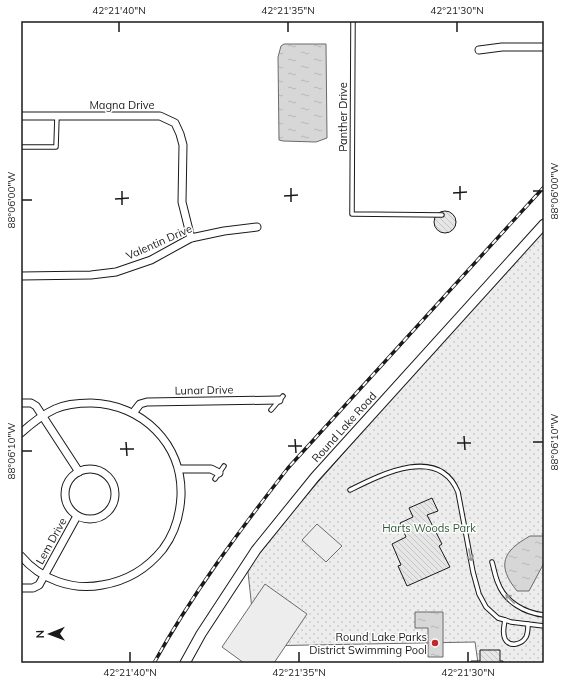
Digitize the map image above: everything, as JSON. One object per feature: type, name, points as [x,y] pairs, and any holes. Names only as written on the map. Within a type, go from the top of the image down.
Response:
[{"type":"main road","name":"Round Lake Road","points":[[185,663],[205,627],[256,550],[315,477],[544,224]]},
{"type":"street","points":[[479,50],[502,47],[544,47]]},
{"type":"street","name":"Magna Drive","points":[[21,116],[160,116],[175,123],[183,145],[182,202],[191,238]]},
{"type":"street","name":"Valentin Drive","points":[[21,276],[91,275],[116,272],[151,260],[191,238],[224,231],[258,227]]},
{"type":"street","name":"Lunar Drive","points":[[133,413],[140,404],[147,402],[281,398]]},
{"type":"street","points":[[21,403],[31,403],[36,406],[79,472]]},
{"type":"street","points":[[21,433],[32,422],[57,408],[80,403],[104,403],[127,410],[144,420],[159,433],[171,451],[179,469],[182,487],[181,509],[170,540],[157,556],[137,573],[118,582],[97,586],[77,586],[57,581],[44,576],[21,556]]},
{"type":"street","name":"Lem Drive","points":[[87,469],[104,473],[110,479],[114,487],[114,504],[102,517],[94,520],[85,520],[77,516],[71,512],[65,498],[65,490],[68,482],[72,476],[87,469]]},
{"type":"street","points":[[179,469],[211,469],[219,473]]},
{"type":"street","name":"Lem Drive","points":[[44,576],[77,516]]},
{"type":"street","points":[[21,588],[33,588],[39,585],[44,576]]},
{"type":"lane","name":"Panther Drive","points":[[352,21],[352,214],[442,215]]},
{"type":"lane","points":[[21,147],[56,146],[57,116]]},
{"type":"lane","points":[[271,410],[281,398]]},
{"type":"lane","points":[[215,479],[224,466]]},
{"type":"lane","points":[[350,490],[386,472],[422,466],[438,469],[447,474],[454,482],[458,492],[473,572],[479,594],[486,607],[498,618],[544,626]]},
{"type":"lane","points":[[492,562],[498,584],[509,599],[522,610],[544,616]]},
{"type":"lane","points":[[505,620],[504,633],[506,641],[510,644],[521,643],[526,637],[528,624]]},
{"type":"green space","name":"Harts Woods Park","points":[[544,225],[544,663],[478,663],[475,642],[256,646],[247,563]]},
{"type":"green space","points":[[317,524],[342,546],[326,562],[302,540]]},
{"type":"green space","points":[[265,584],[307,614],[274,663],[244,663],[222,647]]},
{"type":"water","points":[[284,44],[326,44],[327,138],[316,142],[279,140],[278,57],[281,46]]},
{"type":"water","points":[[530,536],[544,536],[544,563],[529,591],[517,591],[506,574],[506,559],[508,553],[514,547]]},
{"type":"water","name":"Round Lake Parks District Swimming Pool","points":[[415,612],[443,612],[443,657],[428,657],[428,628],[415,628]]},
{"type":"building","points":[[445,211],[449,212],[455,218],[455,226],[449,232],[445,233],[441,232],[435,226],[434,222],[435,218],[441,212]]},
{"type":"building","points":[[432,498],[438,511],[427,515],[442,544],[439,546],[450,567],[407,586],[398,566],[401,565],[392,544],[406,537],[400,523],[413,517],[409,508]]},
{"type":"building","points":[[480,650],[500,650],[500,661],[503,661],[503,663],[471,663],[471,661],[480,661]]},
{"type":"railway","points":[[154,663],[200,587],[288,468],[544,187]]},
{"type":"place","name":"Round Lake Parks District Swimming Pool","points":[[435,643]]}]
